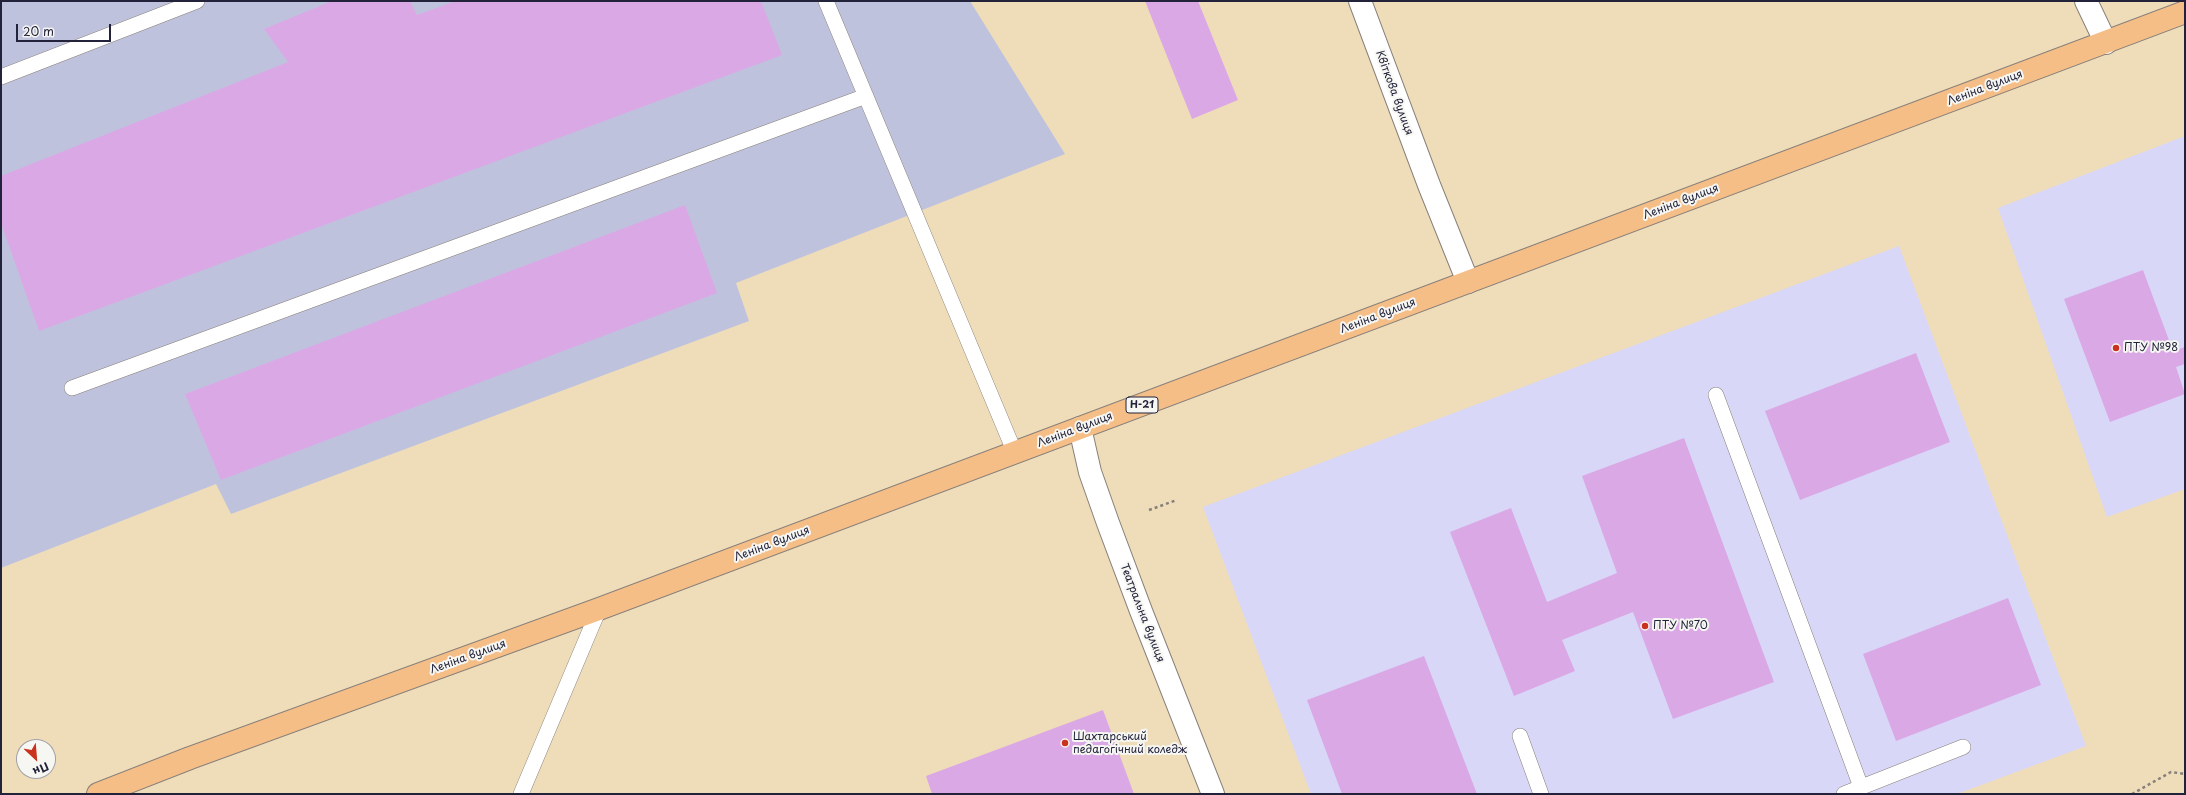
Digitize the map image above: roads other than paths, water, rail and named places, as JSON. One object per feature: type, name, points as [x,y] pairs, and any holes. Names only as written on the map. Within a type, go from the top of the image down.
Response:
[{"type":"main road","name":"Леніна вулиця","points":[[98,794],[190,758],[599,609],[2185,12]]},
{"type":"street","name":"Квіткова вулиця","points":[[1360,1],[1429,185],[1468,282]]},
{"type":"street","points":[[2086,1],[2106,43]]},
{"type":"street","name":"Театральна вулиця","points":[[1080,428],[1090,472],[1108,523],[1213,794]]},
{"type":"lane","points":[[1,77],[197,1]]},
{"type":"lane","points":[[826,1],[1015,453]]},
{"type":"lane","points":[[72,388],[866,96]]},
{"type":"lane","points":[[1716,394],[1861,788]]},
{"type":"lane","points":[[521,794],[599,609]]},
{"type":"lane","points":[[1520,736],[1541,794]]},
{"type":"lane","points":[[1844,794],[1963,747]]},
{"type":"place","name":"ПТУ №98","points":[[2116,348]]},
{"type":"place","name":"ПТУ №70","points":[[1645,626]]},
{"type":"place","name":"Шахтарський педагогічний коледж","points":[[1065,743]]}]
